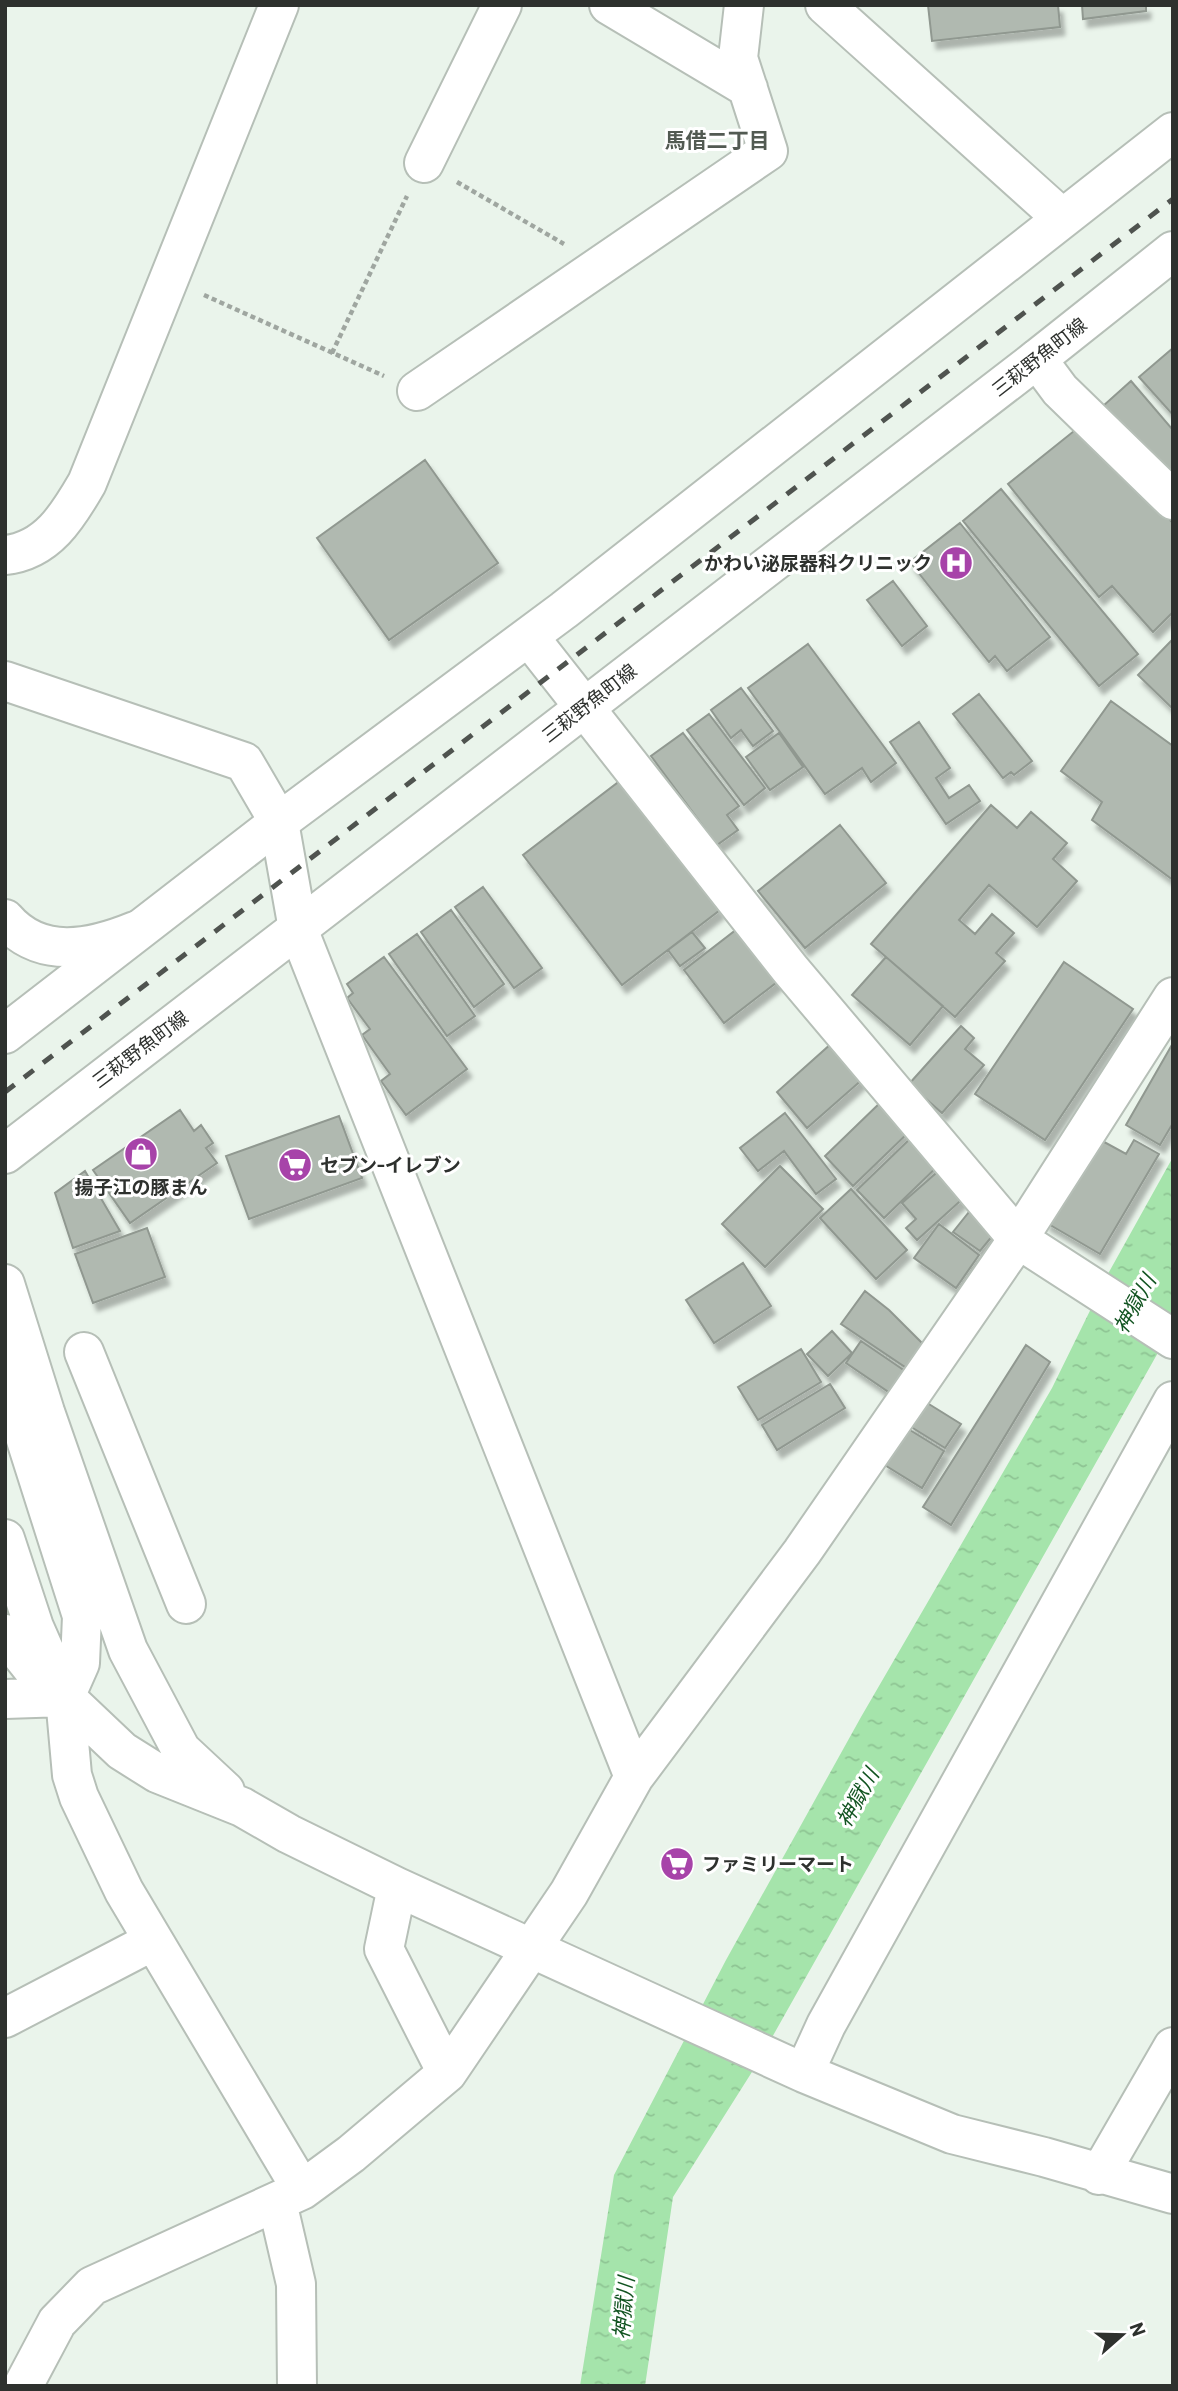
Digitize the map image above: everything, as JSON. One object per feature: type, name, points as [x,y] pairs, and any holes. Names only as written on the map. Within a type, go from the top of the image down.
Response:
[{"type":"street","points":[[5,555],[35,547],[70,514],[87,483],[279,5]]},
{"type":"street","points":[[424,163],[502,5]]},
{"type":"street","points":[[609,5],[748,88]]},
{"type":"street","points":[[417,391],[768,151],[738,58],[744,5]]},
{"type":"street","points":[[825,5],[1062,218]]},
{"type":"street","points":[[5,1034],[279,822],[528,637],[1173,132]]},
{"type":"street","name":"三萩野魚町線","points":[[5,1154],[1037,359],[1173,251]]},
{"type":"street","points":[[1037,359],[1060,390],[1173,500]]},
{"type":"street","points":[[528,637],[790,968],[1018,1239],[1173,1339]]},
{"type":"street","points":[[5,681],[244,762],[279,822],[298,929],[634,1777]]},
{"type":"street","points":[[5,919],[25,937],[62,948],[109,941],[139,929]]},
{"type":"street","points":[[23,2386],[57,2322],[92,2286],[289,2196],[351,2154],[447,2073],[569,1893],[634,1777],[802,1552],[1018,1239],[1173,997]]},
{"type":"street","points":[[5,1284],[45,1412],[128,1650],[181,1750],[242,1807]]},
{"type":"street","points":[[84,1352],[186,1604]]},
{"type":"street","points":[[5,1362],[19,1418],[82,1616],[80,1662],[65,1697],[72,1775],[79,1797],[124,1891],[289,2196],[296,2284],[297,2386]]},
{"type":"street","points":[[45,1412],[100,1392]]},
{"type":"street","points":[[787,2066],[825,2025],[1173,1401]]},
{"type":"street","points":[[5,1429],[23,1491],[30,1533],[20,1630]]},
{"type":"street","points":[[5,1539],[20,1630],[65,1697],[122,1751],[157,1773],[242,1807],[289,1834],[397,1887],[787,2066],[952,2134],[1173,2194]]},
{"type":"street","points":[[5,1699],[65,1697]]},
{"type":"street","points":[[397,1887],[384,1949],[447,2073]]},
{"type":"street","points":[[5,2018],[153,1941]]},
{"type":"street","points":[[1099,2175],[1173,2048]]},
{"type":"path","points":[[332,353],[424,163],[601,265]]},
{"type":"path","points":[[169,279],[417,391]]},
{"type":"water","name":"神獄川","points":[[1173,1157],[1173,1326],[757,2064],[673,2197],[645,2386],[580,2386],[614,2175],[726,1960],[861,1717],[1052,1388],[1109,1272]]},
{"type":"building","points":[[928,5],[1058,5],[1060,27],[932,41]]},
{"type":"building","points":[[1082,5],[1146,5],[1146,11],[1083,19]]},
{"type":"building","points":[[1173,348],[1173,415],[1139,377]]},
{"type":"building","points":[[1131,381],[1173,430],[1173,485],[1103,406]]},
{"type":"building","points":[[1079,427],[1173,523],[1173,612],[1153,632],[1112,586],[1099,597],[1008,484]]},
{"type":"building","points":[[425,460],[498,563],[389,640],[317,538]]},
{"type":"building","points":[[1001,489],[1138,654],[1099,686],[963,521]]},
{"type":"building","points":[[960,523],[1050,637],[1007,671],[995,656],[989,662],[910,562]]},
{"type":"building","points":[[893,581],[927,626],[902,646],[867,600]]},
{"type":"building","points":[[1173,641],[1173,709],[1138,675]]},
{"type":"building","points":[[808,644],[896,763],[871,782],[862,768],[825,794],[748,688]]},
{"type":"building","points":[[741,688],[773,731],[753,746],[741,730],[731,738],[711,710]]},
{"type":"building","points":[[979,694],[1032,761],[1014,775],[1011,772],[1003,778],[953,714]]},
{"type":"building","points":[[1111,701],[1173,746],[1173,880],[1092,820],[1102,802],[1061,771]]},
{"type":"building","points":[[709,714],[765,788],[744,805],[687,730]]},
{"type":"building","points":[[919,722],[950,768],[936,778],[949,798],[969,785],[980,801],[946,824],[890,742]]},
{"type":"building","points":[[683,733],[739,806],[727,815],[738,830],[717,845],[651,756]]},
{"type":"building","points":[[779,733],[803,767],[770,790],[746,757]]},
{"type":"building","points":[[621,780],[720,910],[622,985],[523,855]]},
{"type":"building","points":[[991,805],[1017,828],[1031,812],[1067,843],[1053,859],[1077,881],[1037,927],[989,885],[959,920],[975,934],[992,914],[1014,933],[996,953],[1005,961],[955,1017],[871,944]]},
{"type":"building","points":[[840,825],[886,883],[805,948],[758,891]]},
{"type":"building","points":[[483,887],[542,968],[514,988],[455,907]]},
{"type":"building","points":[[451,910],[504,984],[474,1007],[421,932]]},
{"type":"building","points":[[741,926],[781,979],[724,1023],[684,970]]},
{"type":"building","points":[[692,932],[705,948],[680,966],[668,950]]},
{"type":"building","points":[[417,934],[475,1016],[447,1036],[389,954]]},
{"type":"building","points":[[384,957],[467,1069],[406,1115],[381,1081],[390,1074],[362,1035],[370,1029],[347,998],[353,993],[347,984]]},
{"type":"building","points":[[886,957],[943,1006],[910,1045],[852,995]]},
{"type":"building","points":[[1064,962],[1133,1009],[1045,1140],[975,1094]]},
{"type":"building","points":[[961,1026],[974,1038],[965,1049],[984,1065],[942,1113],[909,1084]]},
{"type":"building","points":[[832,1043],[864,1078],[807,1128],[777,1092]]},
{"type":"building","points":[[1173,1043],[1173,1123],[1160,1145],[1126,1125]]},
{"type":"building","points":[[883,1100],[911,1130],[853,1186],[825,1156]]},
{"type":"building","points":[[180,1110],[194,1131],[201,1125],[213,1143],[206,1148],[217,1163],[130,1223],[93,1170]]},
{"type":"building","points":[[785,1113],[836,1179],[816,1194],[784,1151],[758,1171],[740,1148]]},
{"type":"building","points":[[339,1116],[362,1178],[249,1219],[226,1156]]},
{"type":"building","points":[[915,1134],[942,1162],[884,1218],[857,1190]]},
{"type":"building","points":[[1095,1137],[1126,1154],[1134,1140],[1159,1154],[1100,1254],[1045,1222]]},
{"type":"building","points":[[780,1166],[823,1209],[765,1267],[722,1224]]},
{"type":"building","points":[[943,1167],[968,1194],[917,1240],[906,1228],[916,1219],[902,1203]]},
{"type":"building","points":[[85,1171],[120,1231],[73,1248],[55,1193]]},
{"type":"building","points":[[851,1189],[907,1250],[876,1279],[820,1218]]},
{"type":"building","points":[[973,1207],[998,1229],[980,1251],[953,1232]]},
{"type":"building","points":[[939,1224],[979,1255],[956,1288],[914,1258]]},
{"type":"building","points":[[147,1228],[165,1277],[93,1303],[75,1254]]},
{"type":"building","points":[[743,1263],[771,1306],[714,1343],[686,1300]]},
{"type":"building","points":[[865,1291],[889,1310],[924,1345],[908,1369],[841,1324]]},
{"type":"building","points":[[832,1331],[852,1353],[828,1376],[807,1354]]},
{"type":"building","points":[[861,1341],[908,1373],[893,1395],[846,1363]]},
{"type":"building","points":[[1026,1345],[1050,1362],[951,1525],[923,1507]]},
{"type":"building","points":[[801,1349],[821,1382],[758,1420],[738,1387]]},
{"type":"building","points":[[830,1384],[845,1408],[777,1450],[762,1425]]},
{"type":"building","points":[[924,1401],[961,1424],[945,1448],[908,1425]]},
{"type":"building","points":[[905,1427],[944,1451],[922,1488],[883,1464]]},
{"type":"railway","points":[[5,1092],[1173,199]]},
{"type":"place","name":"かわい泌尿器科クリニック","points":[[956,563]]},
{"type":"place","name":"揚子江の豚まん","points":[[141,1154]]},
{"type":"place","name":"セブン-イレブン","points":[[295,1165]]},
{"type":"place","name":"ファミリーマート","points":[[677,1864]]},
{"type":"district","name":"馬借二丁目","points":[[717,141]]}]
